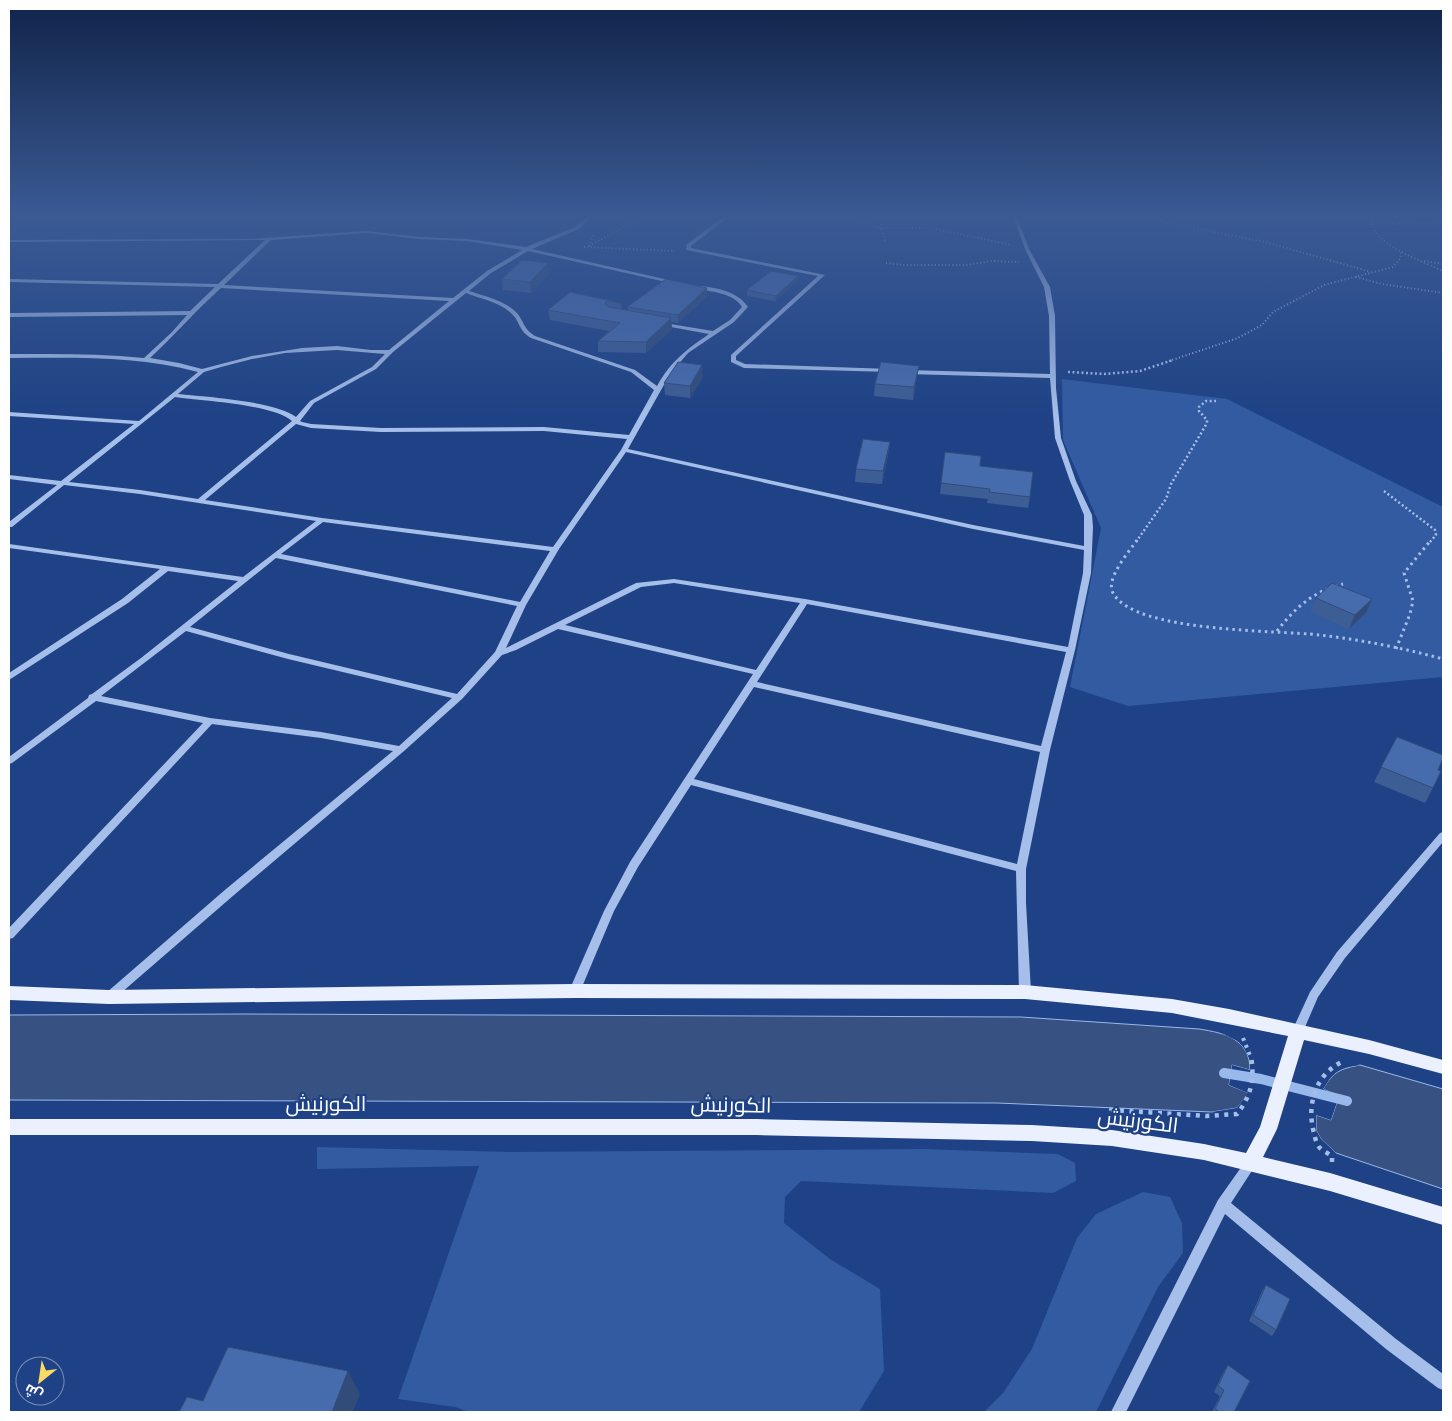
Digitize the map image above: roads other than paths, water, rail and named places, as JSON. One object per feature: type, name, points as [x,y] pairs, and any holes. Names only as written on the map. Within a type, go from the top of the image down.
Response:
[{"type":"main road","points":[[9,994],[109,997],[575,991],[1025,992],[1172,1006],[1298,1031],[1408,1056],[1443,1067]]},
{"type":"main road","points":[[1251,1162],[1268,1129],[1298,1031]]},
{"type":"main road","name":"الكورنيش","points":[[9,1127],[756,1127],[1032,1133],[1112,1138],[1204,1152],[1330,1182],[1443,1216]]},
{"type":"street","points":[[126,283],[221,286],[453,300]]},
{"type":"street","points":[[145,360],[174,333],[191,313],[224,283]]},
{"type":"street","points":[[200,501],[296,421],[312,402],[374,368],[390,351],[474,283]]},
{"type":"street","points":[[813,283],[733,356],[733,361],[744,366],[893,371]]},
{"type":"street","points":[[1025,992],[1021,903],[1022,869],[1045,750],[1071,650],[1087,573],[1089,549],[1088,515],[1058,438],[1050,302],[1045,283]]},
{"type":"street","points":[[109,997],[459,697],[499,653],[522,605],[555,549],[624,450],[676,362],[686,352],[742,313],[745,307],[744,303],[724,293],[690,286]]},
{"type":"street","points":[[464,291],[509,309],[518,318],[520,327],[533,337],[633,371],[658,390]]},
{"type":"street","points":[[9,315],[191,313]]},
{"type":"street","points":[[657,323],[714,333]]},
{"type":"street","points":[[9,525],[140,423],[202,371],[246,358],[286,351],[337,348],[379,352],[390,351]]},
{"type":"street","points":[[9,356],[145,360],[202,371]]},
{"type":"street","points":[[903,372],[1053,374]]},
{"type":"street","points":[[173,395],[266,407],[288,414],[296,421],[311,426],[381,430],[544,429],[631,437]]},
{"type":"street","points":[[9,414],[140,423]]},
{"type":"street","points":[[624,450],[973,526],[1089,549]]},
{"type":"street","points":[[9,477],[62,482],[322,520],[555,549]]},
{"type":"street","points":[[9,761],[322,520]]},
{"type":"street","points":[[9,546],[244,579]]},
{"type":"street","points":[[275,556],[522,605]]},
{"type":"street","points":[[9,677],[125,600],[166,568]]},
{"type":"street","points":[[499,653],[639,585],[674,581],[805,601],[1071,650]]},
{"type":"street","points":[[575,991],[609,911],[634,865],[805,601]]},
{"type":"street","points":[[557,626],[760,673]]},
{"type":"street","points":[[184,628],[288,656],[459,697]]},
{"type":"street","points":[[753,684],[1045,750]]},
{"type":"street","points":[[92,697],[210,720],[320,735],[400,749]]},
{"type":"street","points":[[9,935],[210,720]]},
{"type":"street","points":[[688,780],[1022,869]]},
{"type":"street","points":[[1298,1031],[1314,995],[1341,955],[1443,836]]},
{"type":"street","points":[[1118,1412],[1223,1204],[1251,1162]]},
{"type":"street","points":[[1223,1204],[1391,1344],[1443,1383]]},
{"type":"waterway","points":[[1224,1073],[1261,1079],[1347,1101]]}]
